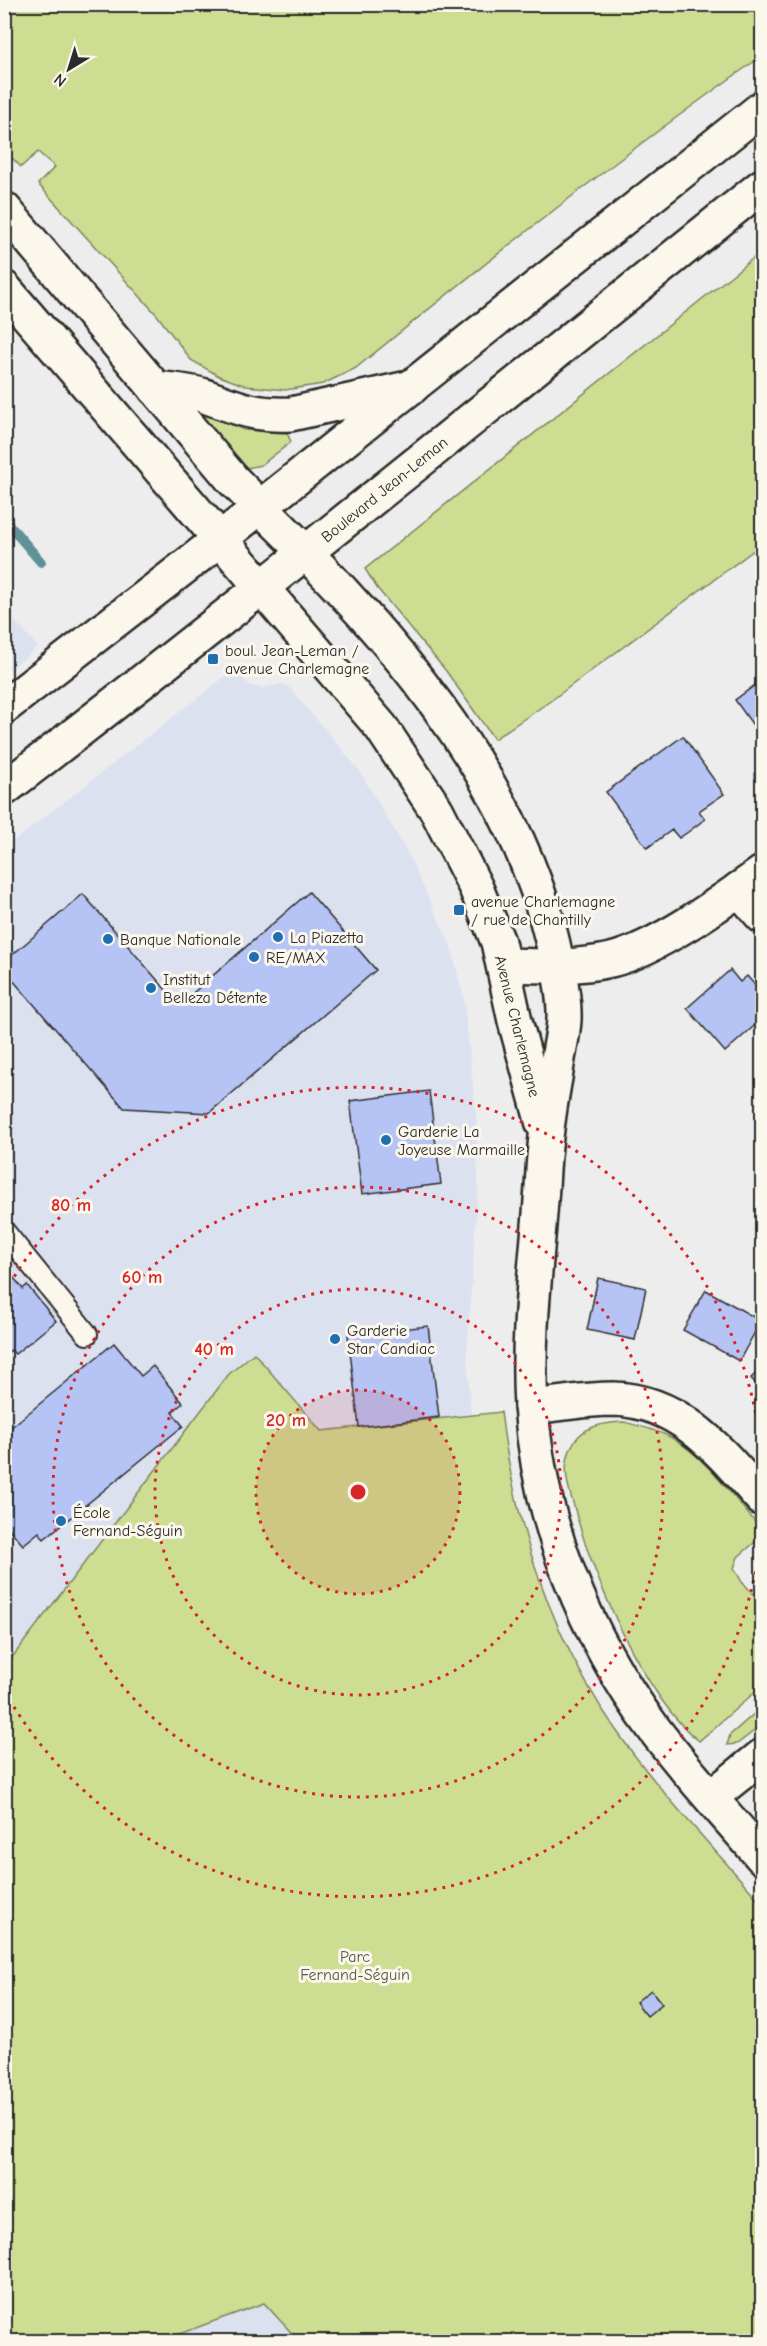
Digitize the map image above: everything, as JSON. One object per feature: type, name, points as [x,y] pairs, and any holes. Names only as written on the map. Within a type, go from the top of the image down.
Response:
[{"type":"main road","points":[[4,707],[220,539],[762,108]]},
{"type":"main road","name":"Boulevard Jean-Leman","points":[[4,789],[262,589],[762,186]]},
{"type":"main road","name":"Avenue Charlemagne","points":[[4,209],[155,388],[260,507],[347,595],[415,677],[482,772],[516,841],[541,902],[557,966],[564,1021],[545,1134],[531,1330],[531,1407],[537,1454],[553,1526],[585,1611],[626,1689],[681,1763],[762,1857]]},
{"type":"main road","name":"Avenue Charlemagne","points":[[4,288],[366,708],[407,763],[437,811],[492,925],[505,965],[514,1021],[545,1134]]},
{"type":"main road","points":[[155,388],[204,396],[242,411],[275,415],[291,414],[412,387]]},
{"type":"main road","points":[[505,965],[557,966],[594,963],[632,954],[751,881],[762,916]]},
{"type":"main road","points":[[531,1407],[611,1399],[653,1405],[695,1428],[762,1499]]},
{"type":"main road","points":[[711,1797],[762,1756]]},
{"type":"lane","points":[[4,1231],[87,1334]]},
{"type":"shaded area","points":[[4,609],[38,647],[5,673],[4,673]]},
{"type":"shaded area","points":[[233,670],[251,686],[262,688],[284,684],[291,689],[359,770],[407,852],[451,946],[464,1000],[476,1114],[478,1186],[467,1354],[471,1415],[321,1431],[254,1353],[229,1374],[5,1668],[5,848]]},
{"type":"shaded area","points":[[264,2303],[299,2341],[160,2342]]},
{"type":"green space","points":[[4,5],[762,5],[762,56],[556,208],[356,368],[323,384],[285,390],[246,386],[219,376],[191,360],[157,315],[38,184],[55,167],[38,152],[21,167],[5,151]]},
{"type":"green space","points":[[762,251],[762,544],[549,702],[494,739],[446,671],[377,588],[365,569]]},
{"type":"green space","points":[[199,411],[244,430],[287,433],[291,442],[261,465],[247,468],[197,413]]},
{"type":"green space","name":"Parc Fernand-Séguin","points":[[254,1353],[321,1431],[501,1412],[507,1454],[526,1538],[554,1618],[572,1656],[593,1694],[633,1753],[668,1797],[762,1904],[762,2341],[299,2341],[264,2303],[160,2341],[5,2341],[4,1668],[229,1374]]},
{"type":"green space","points":[[624,1422],[648,1428],[684,1446],[720,1480],[762,1530],[762,1536],[738,1557],[734,1568],[742,1582],[762,1602],[762,1686],[699,1741],[679,1722],[640,1666],[593,1565],[569,1490],[566,1466],[574,1442],[580,1435],[595,1426]]},
{"type":"green space","points":[[762,1707],[762,1725],[737,1744],[727,1745],[730,1735]]},
{"type":"building","points":[[762,680],[762,738],[735,700]]},
{"type":"building","points":[[683,736],[724,794],[699,811],[705,819],[688,832],[679,838],[672,830],[647,848],[606,792]]},
{"type":"building","points":[[309,892],[376,970],[209,1113],[124,1108],[4,970],[4,962],[83,894],[179,1005]]},
{"type":"building","points":[[730,970],[740,982],[747,976],[762,993],[762,1001],[758,1004],[762,1009],[762,1019],[725,1052],[687,1008]]},
{"type":"building","points":[[429,1091],[441,1184],[362,1194],[350,1101]]},
{"type":"building","points":[[4,1266],[23,1289],[27,1285],[56,1321],[15,1354],[11,1350],[4,1356]]},
{"type":"building","points":[[598,1278],[646,1288],[635,1340],[587,1330]]},
{"type":"building","points":[[706,1290],[761,1321],[739,1361],[683,1330]]},
{"type":"building","points":[[428,1326],[439,1417],[359,1427],[348,1335]]},
{"type":"building","points":[[114,1343],[141,1376],[153,1366],[183,1403],[172,1412],[183,1426],[44,1539],[39,1532],[23,1545],[4,1523],[4,1433]]},
{"type":"building","points":[[762,1368],[762,1391],[751,1378]]},
{"type":"building","points":[[651,1990],[662,2004],[647,2016],[636,2002]]},
{"type":"waterway","points":[[4,519],[41,562]]},
{"type":"place","name":"boul. Jean-Leman / avenue Charlemagne","points":[[213,659]]},
{"type":"place","name":"avenue Charlemagne / rue de Chantilly","points":[[459,910]]},
{"type":"place","name":"La Piazetta","points":[[278,937]]},
{"type":"place","name":"Banque Nationale","points":[[108,939]]},
{"type":"place","name":"RE/MAX","points":[[254,957]]},
{"type":"place","name":"Institut Belleza Détente","points":[[151,988]]},
{"type":"place","name":"Garderie La Joyeuse Marmaille","points":[[386,1140]]},
{"type":"place","name":"Garderie Star Candiac","points":[[335,1339]]},
{"type":"place","name":"École Fernand-Séguin","points":[[61,1521]]}]
